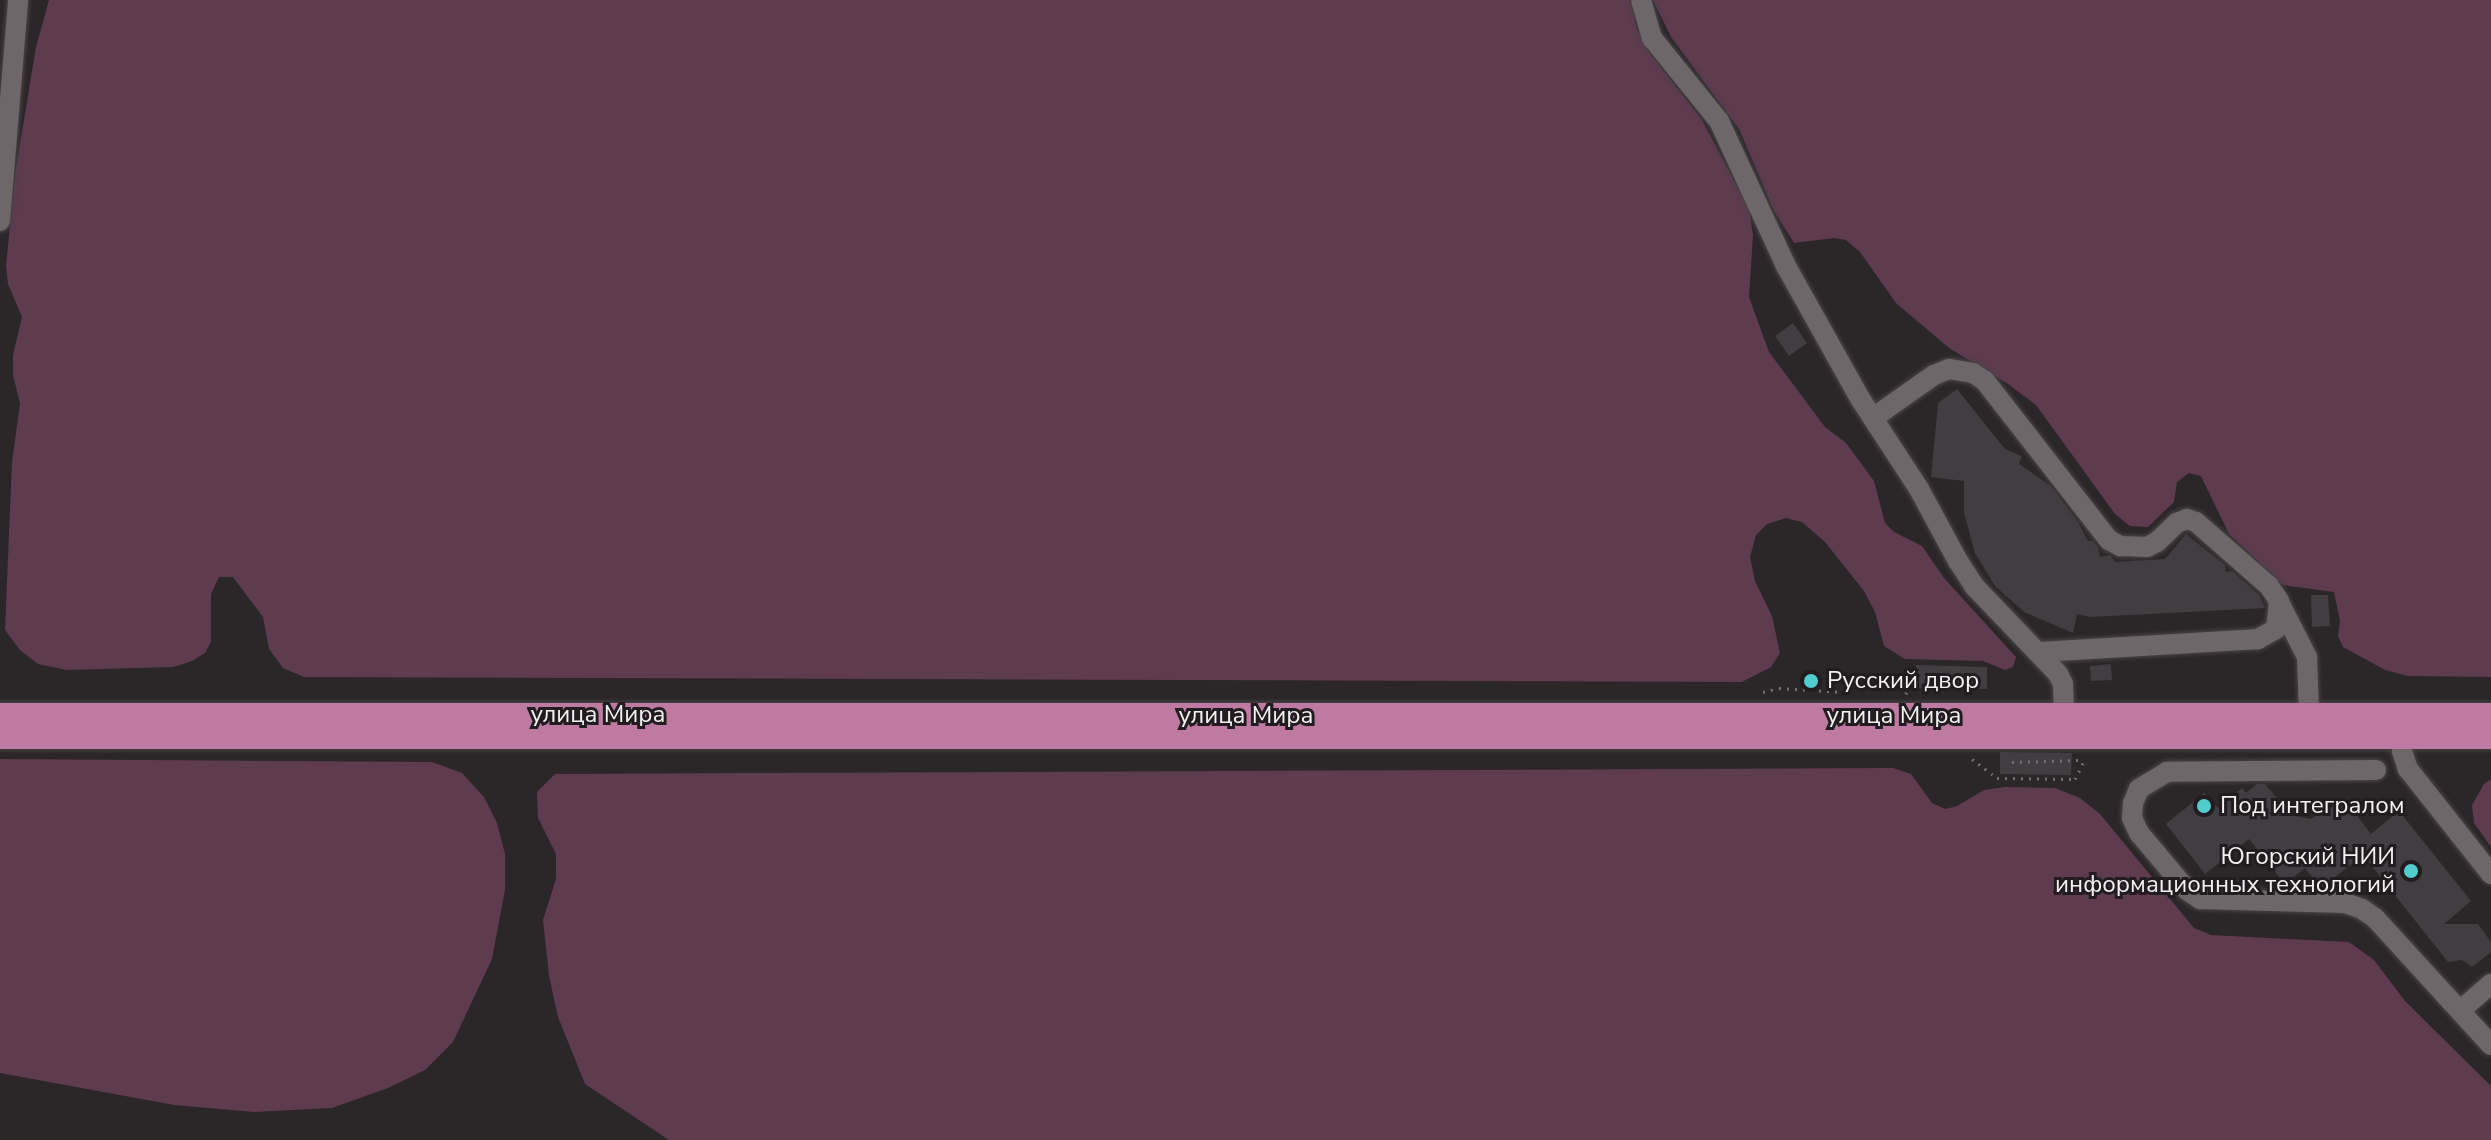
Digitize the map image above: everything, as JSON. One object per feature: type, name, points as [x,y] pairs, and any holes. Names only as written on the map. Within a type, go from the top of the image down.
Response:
[{"type":"main road","name":"улица Мира","points":[[0,715],[2064,727],[2309,715],[2491,737]]},
{"type":"main road","name":"улица Мира","points":[[0,737],[2402,726],[2491,715]]},
{"type":"street","points":[[0,221],[18,0]]},
{"type":"street","points":[[1641,0],[1652,38],[1719,121],[1786,266],[1974,586],[2041,652],[2061,679],[2064,727]]},
{"type":"street","points":[[1873,418],[1934,375],[1949,369],[1973,373],[1985,381],[2109,540],[2120,546],[2147,547],[2177,523],[2196,522],[2269,586],[2279,601],[2307,657],[2309,715]]},
{"type":"street","points":[[2041,652],[2258,639],[2276,629],[2279,601]]},
{"type":"street","points":[[2402,726],[2402,751],[2408,769],[2491,874]]},
{"type":"street","points":[[2376,770],[2167,772],[2139,789],[2133,803],[2132,818],[2139,833],[2187,890],[2200,899],[2345,903],[2362,909],[2375,918],[2462,1009],[2491,1045]]},
{"type":"street","points":[[2462,1009],[2491,984]]},
{"type":"path","points":[[1905,697],[1913,678],[1971,677]]},
{"type":"path","points":[[2012,762],[2071,763]]},
{"type":"shaded area","points":[[49,0],[1630,0],[1637,29],[1648,51],[1702,120],[1749,209],[1753,235],[1749,297],[1769,352],[1825,427],[1846,443],[1874,481],[1885,523],[1894,532],[1922,546],[1944,578],[2016,657],[2013,667],[2005,670],[1983,661],[1905,659],[1884,646],[1875,612],[1864,591],[1825,542],[1802,522],[1786,518],[1767,524],[1756,535],[1750,557],[1755,581],[1772,616],[1780,653],[1771,667],[1742,682],[304,677],[283,668],[269,649],[263,617],[233,577],[219,577],[211,594],[211,642],[205,653],[192,661],[173,667],[67,670],[38,664],[20,650],[5,630],[12,462],[20,403],[13,375],[13,355],[22,317],[8,284],[6,266],[15,174],[36,47]]},
{"type":"shaded area","points":[[1653,0],[2491,0],[2491,677],[2408,676],[2385,670],[2343,647],[2338,636],[2340,621],[2334,592],[2283,585],[2229,534],[2201,476],[2189,473],[2177,482],[2174,502],[2148,527],[2130,526],[2115,514],[2036,405],[1949,348],[1896,303],[1860,252],[1846,240],[1834,238],[1794,243],[1774,211],[1739,129],[1671,37]]},
{"type":"shaded area","points":[[0,759],[432,762],[462,773],[484,797],[497,823],[505,854],[505,890],[492,959],[453,1042],[425,1070],[388,1088],[332,1108],[254,1112],[174,1105],[0,1073]]},
{"type":"shaded area","points":[[1893,768],[1911,774],[1932,803],[1945,809],[1957,806],[1984,790],[2006,787],[2055,788],[2080,798],[2100,814],[2194,928],[2211,935],[2349,942],[2374,960],[2405,1001],[2491,1086],[2491,1140],[669,1140],[585,1084],[558,1017],[549,976],[543,920],[556,879],[556,854],[538,818],[537,792],[555,774]]},
{"type":"shaded area","points":[[2491,779],[2491,847],[2474,823],[2472,805],[2484,784]]},
{"type":"building","points":[[1793,323],[1807,343],[1789,356],[1775,336]]},
{"type":"building","points":[[1957,389],[2005,449],[2022,456],[2019,464],[2051,486],[2088,541],[2093,541],[2098,547],[2100,557],[2110,555],[2115,562],[2165,559],[2186,534],[2225,565],[2226,572],[2232,571],[2259,595],[2265,608],[2091,617],[2077,614],[2073,633],[2024,612],[1995,586],[1975,553],[1964,513],[1964,481],[1931,477],[1938,403]]},
{"type":"building","points":[[2311,595],[2328,595],[2330,626],[2312,627]]},
{"type":"building","points":[[2111,664],[2112,680],[2091,681],[2090,666]]},
{"type":"building","points":[[1916,665],[1987,667],[1987,689],[1916,688]]},
{"type":"building","points":[[2000,752],[2072,753],[2071,775],[2000,774]]},
{"type":"building","name":"Югорский НИИ информационных технологий","points":[[2257,784],[2265,784],[2291,815],[2310,819],[2345,800],[2371,834],[2399,811],[2471,901],[2444,924],[2478,924],[2491,942],[2491,952],[2472,967],[2462,960],[2448,962],[2363,855],[2321,888],[2305,868],[2285,884],[2249,839],[2205,874],[2166,824],[2204,793],[2218,808],[2242,788],[2246,793]]},
{"type":"place","name":"Русский двор","points":[[1811,681]]},
{"type":"place","name":"Под интегралом","points":[[2204,806]]},
{"type":"place","name":"Югорский НИИ информационных технологий","points":[[2411,871]]}]
